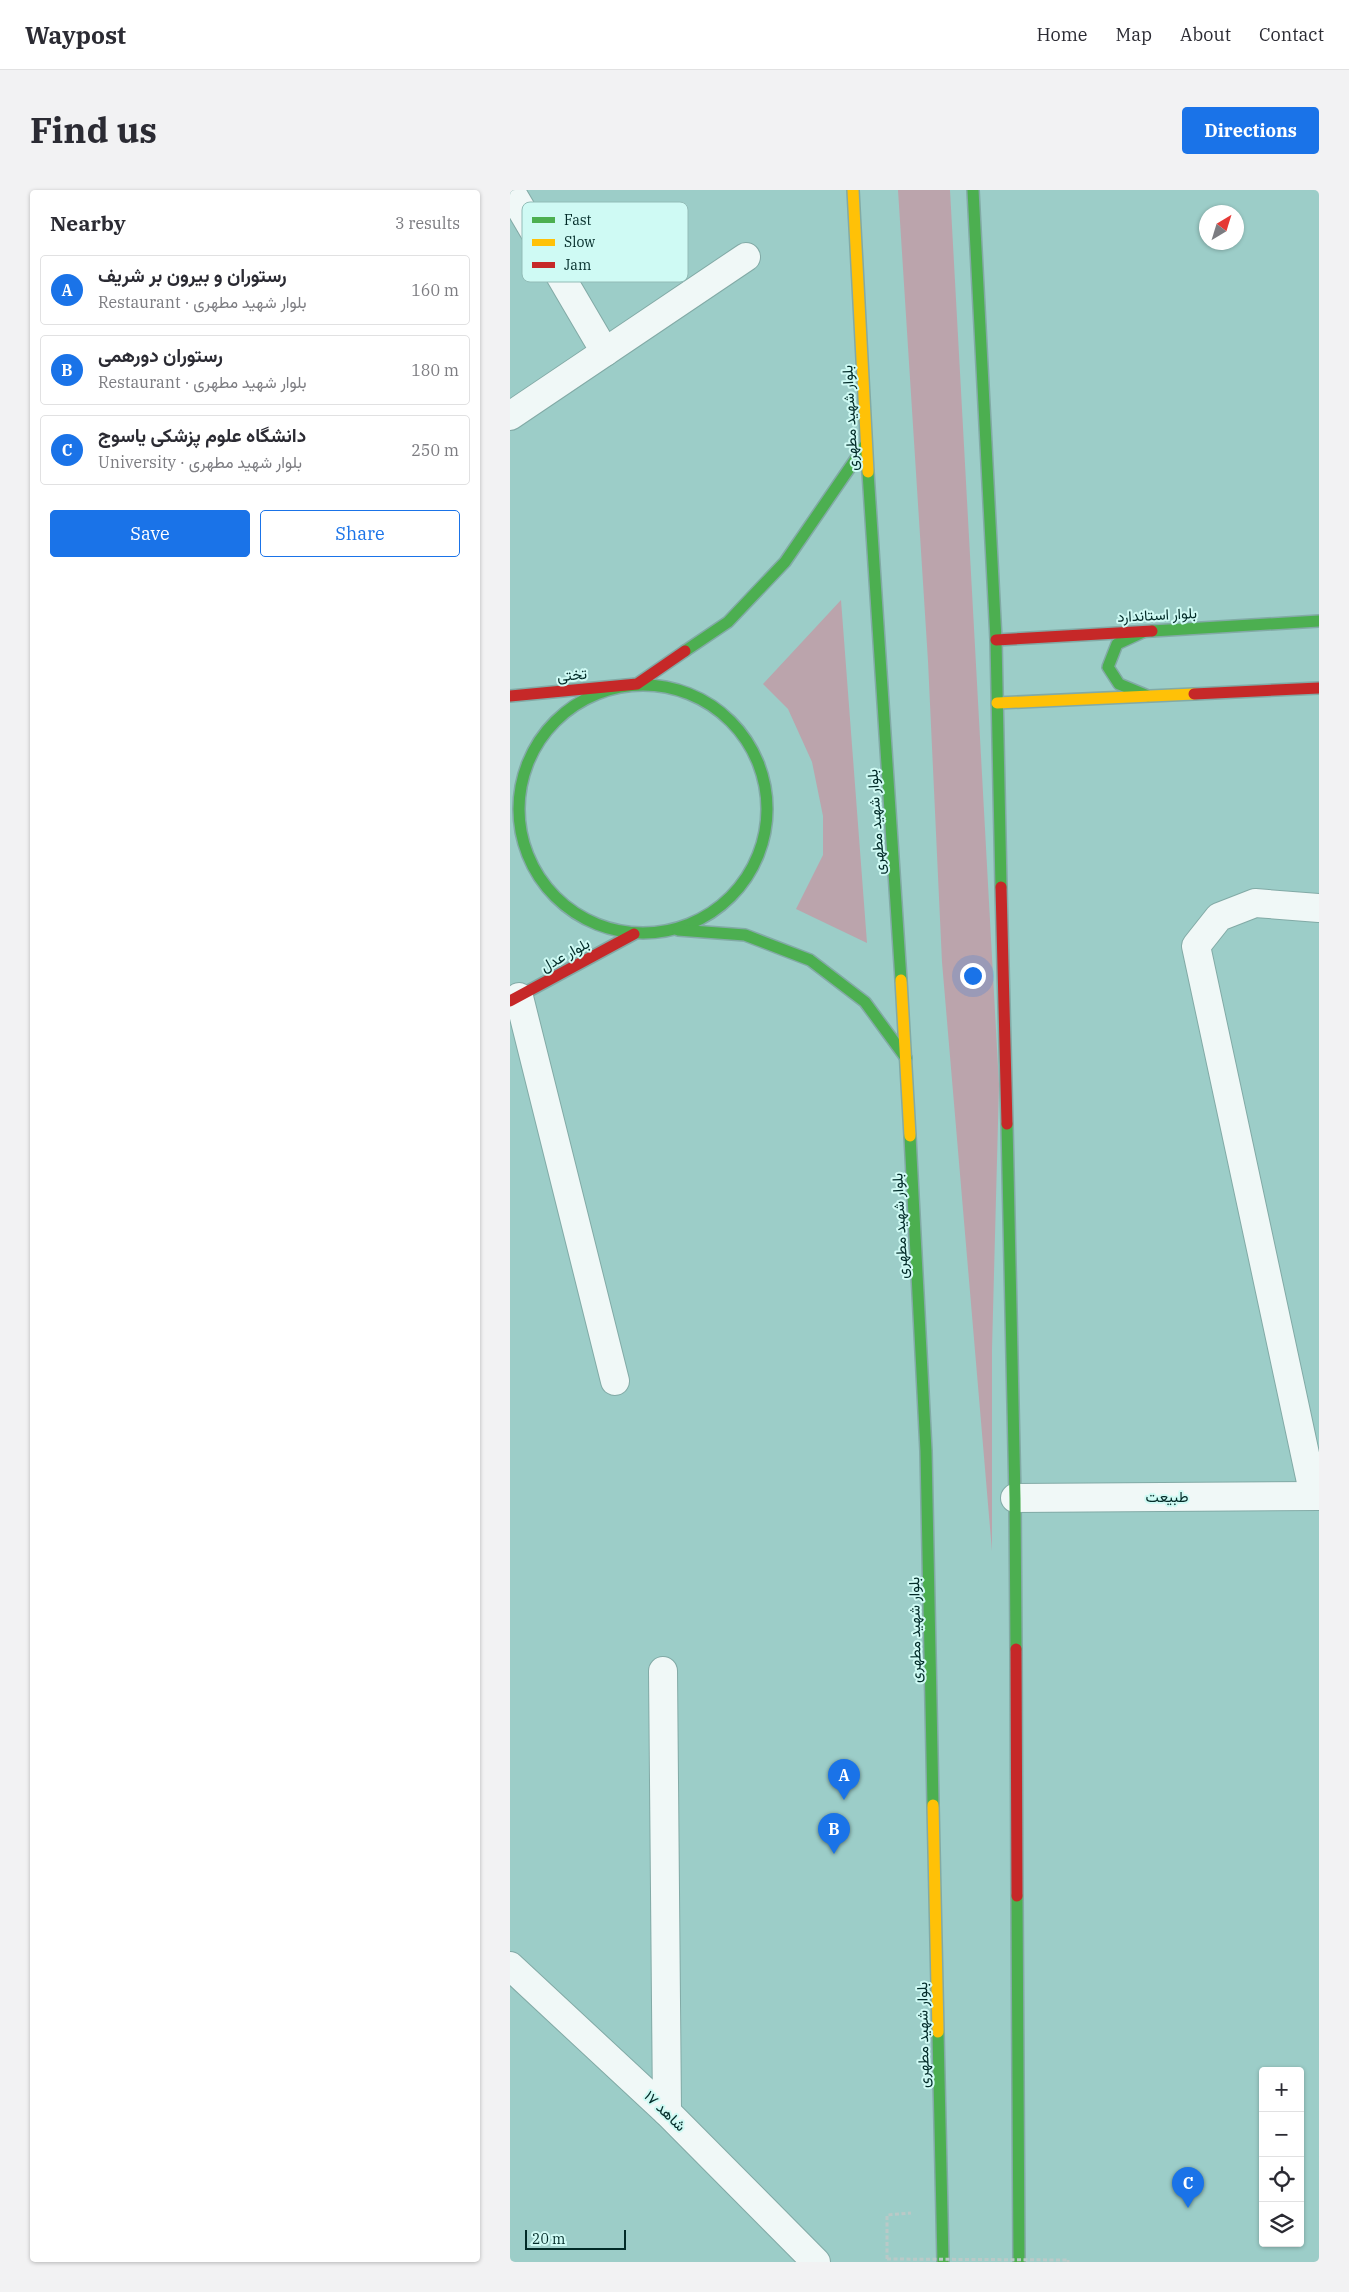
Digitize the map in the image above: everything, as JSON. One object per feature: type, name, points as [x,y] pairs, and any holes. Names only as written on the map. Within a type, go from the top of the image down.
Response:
[{"type":"main road","name":"بلوار شهید مطهری","points":[[853,190],[866,444],[906,1058],[926,1451],[943,2262]]},
{"type":"main road","points":[[973,190],[996,640],[1014,1498],[1019,2262]]},
{"type":"main road","points":[[637,684],[728,622],[785,562],[866,444]]},
{"type":"main road","name":"بلوار استاندارد","points":[[996,640],[1319,621]]},
{"type":"main road","points":[[1144,631],[1118,644],[1108,667],[1119,684],[1148,696]]},
{"type":"main road","points":[[676,930],[713,913],[742,886],[762,850],[768,810],[762,770],[743,735],[714,706],[677,689],[637,684],[599,691],[565,710],[538,739],[522,774],[512,815],[524,849],[541,882],[566,908],[598,926],[634,934],[676,930],[745,935],[810,960],[865,1002],[906,1058]]},
{"type":"main road","name":"تختی","points":[[510,696],[637,684]]},
{"type":"main road","points":[[996,703],[1319,688]]},
{"type":"main road","name":"بلوار عدل","points":[[514,999],[634,934]]},
{"type":"street","points":[[510,190],[522,210]]},
{"type":"street","points":[[510,416],[746,258]]},
{"type":"street","points":[[564,282],[605,352]]},
{"type":"street","points":[[1317,1496],[1196,946],[1219,917],[1254,904],[1319,908]]},
{"type":"street","points":[[514,999],[615,1381]]},
{"type":"street","name":"طبیعت","points":[[1014,1498],[1317,1496]]},
{"type":"street","points":[[663,1671],[667,2112]]},
{"type":"street","name":"شاهد ۱۷","points":[[510,1966],[667,2112],[816,2262]]},
{"type":"path","points":[[887,2215],[887,2259],[1068,2261]]},
{"type":"shaded area","points":[[898,190],[950,190],[999,1085],[992,1349],[992,1551],[942,962],[928,661]]},
{"type":"shaded area","points":[[841,600],[867,943],[796,909],[823,855],[823,816],[812,762],[788,709],[763,684]]},
{"type":"traffic: fast","points":[[973,190],[996,640],[1001,887]]},
{"type":"traffic: fast","points":[[685,651],[728,622],[785,562],[866,444]]},
{"type":"traffic: fast","points":[[868,472],[901,980]]},
{"type":"traffic: fast","points":[[1152,631],[1319,621]]},
{"type":"traffic: fast","points":[[1143,632],[1117,644],[1108,667],[1119,684],[1148,696]]},
{"type":"traffic: fast","points":[[631,685],[655,685],[679,690],[702,699],[731,721],[753,750],[758,761],[765,785],[767,809],[765,833],[758,857],[753,868],[731,897],[702,919],[691,924],[655,933],[631,933],[607,928],[584,919],[564,905],[547,888],[533,868],[524,845],[519,821],[519,797],[524,773],[533,750],[547,730],[564,713],[584,699],[607,690],[631,685]]},
{"type":"traffic: fast","points":[[678,930],[745,935],[810,960],[865,1002],[906,1058]]},
{"type":"traffic: fast","points":[[1007,1124],[1015,1498],[1016,1649]]},
{"type":"traffic: fast","points":[[910,1136],[926,1451],[933,1805]]},
{"type":"traffic: fast","points":[[1017,1896],[1019,2262]]},
{"type":"traffic: fast","points":[[938,2032],[943,2262]]},
{"type":"traffic: slow","points":[[853,190],[868,472]]},
{"type":"traffic: slow","points":[[997,703],[1194,694]]},
{"type":"traffic: slow","points":[[901,980],[910,1136]]},
{"type":"traffic: slow","points":[[933,1805],[938,2032]]},
{"type":"traffic: jam","points":[[996,640],[1152,631]]},
{"type":"traffic: jam","points":[[510,696],[637,684],[685,651]]},
{"type":"traffic: jam","points":[[1194,694],[1319,688]]},
{"type":"traffic: jam","points":[[1001,887],[1007,1124]]},
{"type":"traffic: jam","points":[[510,1001],[634,934]]},
{"type":"traffic: jam","points":[[1016,1649],[1017,1896]]},
{"type":"place","name":"رستوران و بیرون بر شریف","points":[[844,1800]]},
{"type":"place","name":"رستوران دورهمی","points":[[834,1854]]},
{"type":"place","name":"دانشگاه علوم پزشکی یاسوج","points":[[1188,2208]]}]
